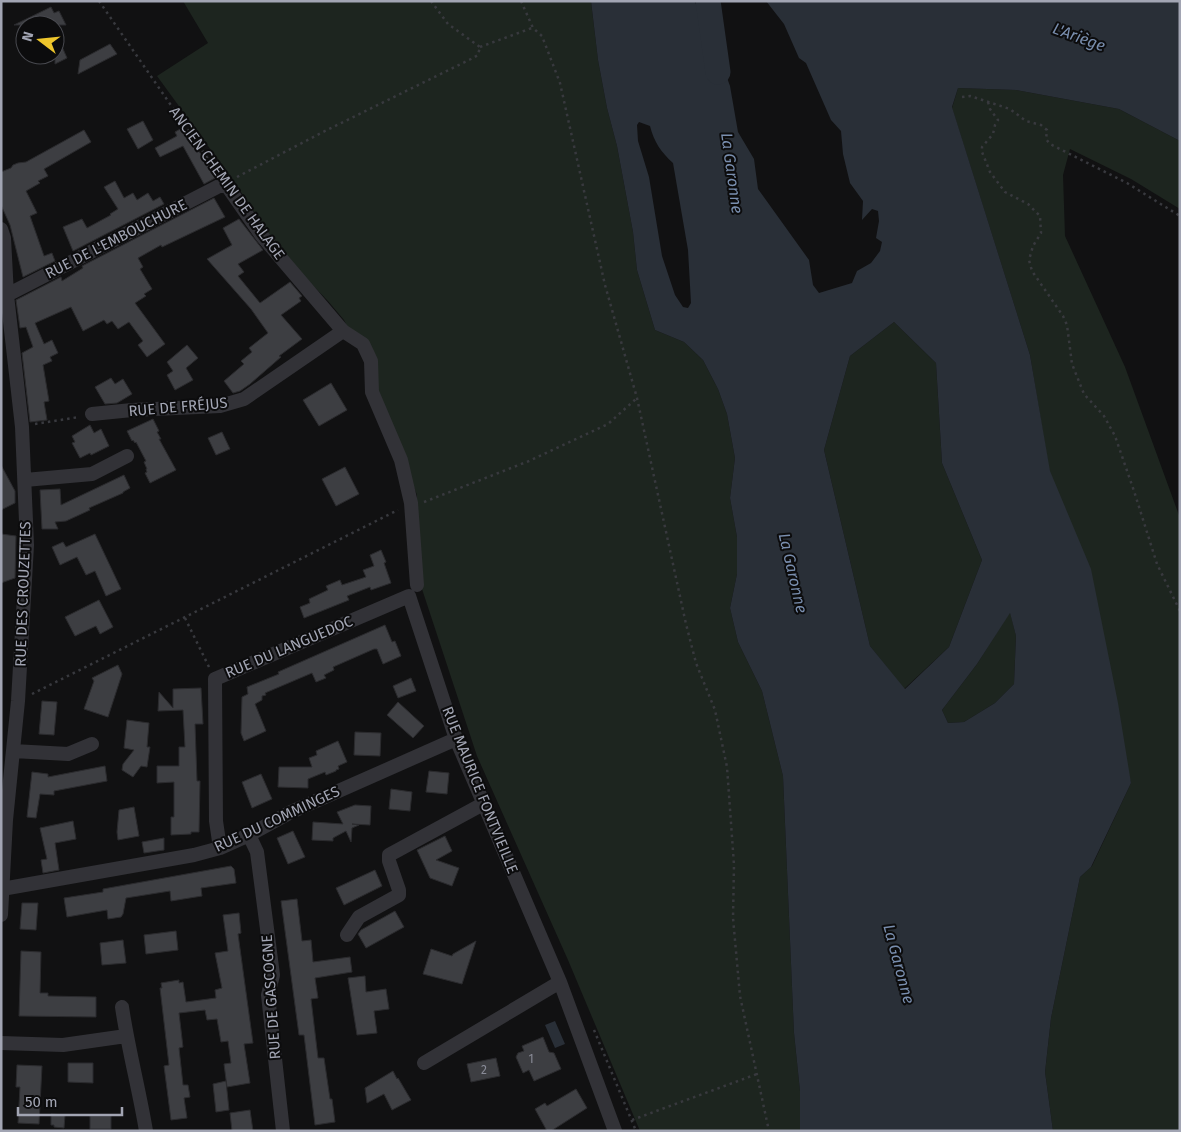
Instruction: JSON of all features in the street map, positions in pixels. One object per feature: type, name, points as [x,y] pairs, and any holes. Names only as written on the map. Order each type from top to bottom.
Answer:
[{"type":"street","name":"RUE DE L'EMBOUCHURE","points":[[7,295],[225,183]]},
{"type":"street","name":"ANCIEN CHEMIN DE HALAGE","points":[[225,183],[262,236],[344,330],[363,344],[371,361],[372,392],[401,460],[412,503],[413,590]]},
{"type":"street","name":"RUE DES CROUZETTES","points":[[1,229],[4,238],[4,274],[22,426],[27,545],[18,701],[6,820],[1,916]]},
{"type":"street","name":"RUE DE FRÉJUS","points":[[92,414],[220,406],[244,398],[344,330]]},
{"type":"street","points":[[25,480],[92,474],[126,456]]},
{"type":"street","name":"RUE DU LANGUEDOC","points":[[220,848],[216,821],[215,679],[413,590]]},
{"type":"street","name":"RUE MAURICE FONTVIEILLE","points":[[413,590],[456,739],[560,982],[614,1131]]},
{"type":"street","name":"RUE DU COMMINGES","points":[[2,889],[194,856],[220,848],[249,835],[291,812],[456,739]]},
{"type":"street","points":[[13,752],[68,754],[92,744]]},
{"type":"street","points":[[347,936],[359,917],[400,895],[400,890],[389,861],[389,855],[483,804]]},
{"type":"street","name":"RUE DE GASCOGNE","points":[[249,835],[256,852],[273,975],[268,996],[283,1131]]},
{"type":"street","points":[[424,1063],[560,982]]},
{"type":"street","points":[[122,1007],[126,1036],[146,1131]]},
{"type":"street","points":[[1,1043],[63,1045],[126,1036]]},
{"type":"path","name":"ANCIEN CHEMIN DE HALAGE","points":[[99,1],[225,183]]},
{"type":"path","points":[[431,1],[448,24],[480,47]]},
{"type":"path","points":[[521,1],[533,28],[542,36],[560,83],[605,285],[637,398],[686,624],[696,663],[715,710],[727,767],[734,865],[733,918],[740,996],[769,1131]]},
{"type":"path","points":[[480,47],[533,28]]},
{"type":"path","points":[[225,183],[471,59],[478,55],[480,47]]},
{"type":"path","points":[[962,97],[970,96],[1010,109],[1026,121],[1041,125],[1047,130],[1046,139],[1050,144],[1126,182],[1180,216]]},
{"type":"path","points":[[988,102],[990,109],[998,120],[993,134],[982,147],[982,152],[990,172],[1005,192],[1028,204],[1040,216],[1040,233],[1033,246],[1029,260],[1032,271],[1063,316],[1072,364],[1084,394],[1104,416],[1115,436],[1157,564],[1180,611]]},
{"type":"path","points":[[18,701],[412,503],[425,502],[546,453],[608,424],[637,398]]},
{"type":"path","points":[[22,426],[92,414]]},
{"type":"path","points":[[184,618],[215,679]]},
{"type":"path","points":[[632,1120],[757,1074]]},
{"type":"shaded area","points":[[183,1],[591,1],[598,60],[633,232],[637,270],[655,330],[684,342],[703,360],[718,389],[727,414],[735,458],[730,498],[737,537],[737,574],[730,608],[738,642],[762,691],[783,776],[794,1033],[800,1091],[800,1131],[640,1131],[568,960],[477,756],[422,589],[417,527],[417,495],[361,354],[344,320],[292,264],[268,233],[235,183],[157,76],[208,43]]},
{"type":"shaded area","points":[[958,88],[1016,90],[1119,109],[1180,141],[1180,209],[1131,179],[1070,149],[1063,175],[1065,236],[1125,367],[1180,518],[1180,1131],[1053,1131],[1045,1072],[1051,1018],[1080,877],[1092,866],[1131,783],[1049,469],[1030,355],[952,108]]},
{"type":"shaded area","points":[[894,322],[936,363],[942,463],[982,560],[949,647],[904,689],[870,646],[824,450],[850,356]]},
{"type":"shaded area","points":[[1010,612],[1016,636],[1014,684],[995,703],[964,722],[948,723],[942,710],[977,664]]},
{"type":"water","name":"L'Ariège","points":[[591,1],[694,1],[705,17],[730,86],[738,132],[754,159],[758,189],[809,260],[813,285],[819,293],[852,283],[857,271],[871,263],[880,251],[882,242],[876,238],[879,221],[878,211],[872,209],[862,220],[863,201],[850,183],[843,154],[841,131],[831,120],[806,63],[799,58],[784,24],[766,1],[1180,2],[1180,141],[1119,109],[1016,90],[958,88],[952,107],[1030,355],[1050,471],[1091,569],[1118,703],[1131,783],[1091,867],[1080,877],[1051,1018],[1045,1072],[1053,1131],[800,1131],[800,1091],[794,1033],[783,776],[762,691],[738,642],[730,608],[737,574],[737,537],[730,498],[735,458],[727,414],[718,389],[703,360],[684,342],[655,330],[637,270],[633,232],[598,60]],"holes":[[[639,122],[650,126],[658,146],[673,163],[688,250],[691,303],[688,308],[683,307],[675,295],[662,256],[649,177],[638,141],[637,125]],[[894,322],[936,363],[942,463],[982,560],[949,647],[905,689],[870,646],[824,450],[850,356]],[[1010,613],[1016,636],[1014,684],[995,703],[964,722],[948,723],[942,710],[977,664]]]},
{"type":"water","points":[[555,1021],[565,1044],[555,1048],[545,1025]]},
{"type":"building","points":[[51,7],[54,13],[59,11],[61,15],[35,15]]},
{"type":"building","points":[[110,44],[117,54],[78,74],[80,60]]},
{"type":"building","points":[[143,121],[153,140],[138,149],[127,129]]},
{"type":"building","points":[[182,128],[217,177],[204,184],[183,146],[160,157],[155,148],[177,136],[175,132]]},
{"type":"building","points":[[84,130],[91,142],[44,169],[48,176],[38,181],[40,183],[26,191],[37,213],[30,216],[44,256],[52,253],[55,261],[23,277],[10,225],[1,205],[1,172],[18,163],[26,162]]},
{"type":"building","points":[[115,181],[124,198],[133,193],[137,200],[148,193],[153,201],[160,197],[164,204],[73,251],[63,227],[82,219],[87,228],[118,209],[104,187]]},
{"type":"building","points":[[214,198],[225,217],[162,247],[161,245],[138,258],[143,267],[140,269],[152,289],[144,294],[146,296],[135,303],[165,344],[147,357],[138,345],[143,341],[129,322],[118,329],[112,321],[107,324],[104,320],[83,331],[71,307],[35,323],[44,344],[52,340],[58,353],[50,357],[52,361],[43,365],[49,401],[44,402],[47,420],[30,422],[22,353],[33,347],[26,327],[20,328],[16,300],[61,277],[62,281],[83,268],[82,266]]},
{"type":"building","points":[[239,219],[263,250],[238,264],[244,272],[238,276],[260,303],[290,282],[302,296],[299,298],[301,301],[281,315],[302,339],[279,356],[281,357],[250,384],[240,391],[233,393],[224,381],[244,364],[241,361],[252,352],[249,348],[268,333],[251,309],[207,259],[232,245],[223,228]]},
{"type":"building","points":[[187,345],[198,358],[186,368],[193,380],[175,390],[167,375],[173,371],[167,362]]},
{"type":"building","points":[[111,378],[115,384],[123,379],[132,394],[117,403],[105,404],[95,387]]},
{"type":"building","points":[[331,383],[347,410],[319,426],[303,400]]},
{"type":"building","points":[[153,419],[159,431],[157,432],[161,439],[159,439],[176,470],[150,483],[145,473],[147,469],[144,462],[146,461],[136,442],[132,441],[127,431]]},
{"type":"building","points":[[90,425],[94,433],[101,429],[109,446],[80,458],[72,443],[75,442],[72,436]]},
{"type":"building","points":[[222,432],[230,449],[216,455],[208,438]]},
{"type":"building","points":[[1,465],[15,491],[15,503],[1,510]]},
{"type":"building","points":[[345,467],[359,494],[336,506],[322,479]]},
{"type":"building","points":[[124,475],[130,488],[123,493],[89,508],[90,510],[66,521],[55,522],[58,529],[42,529],[40,490],[60,489],[61,505]]},
{"type":"building","points":[[1,534],[16,536],[15,578],[1,583]]},
{"type":"building","points":[[95,534],[121,589],[106,596],[95,571],[86,575],[77,557],[60,565],[52,547],[63,542],[66,547]]},
{"type":"building","points":[[381,550],[391,583],[371,590],[370,587],[347,596],[349,600],[304,618],[300,607],[310,603],[309,599],[328,590],[326,586],[340,580],[342,585],[366,577],[363,570],[374,566],[370,555]]},
{"type":"building","points":[[99,600],[113,627],[100,634],[96,626],[75,636],[65,617]]},
{"type":"building","points":[[385,625],[392,642],[395,641],[401,656],[383,664],[377,649],[374,649],[333,667],[334,670],[324,675],[326,678],[316,682],[312,673],[265,693],[266,695],[262,696],[262,700],[255,704],[266,731],[244,741],[241,733],[242,697],[248,694],[247,687]]},
{"type":"building","points":[[118,665],[122,674],[108,717],[84,709],[94,681],[92,678]]},
{"type":"building","points":[[411,678],[416,691],[398,698],[393,686]]},
{"type":"building","points":[[201,688],[203,724],[195,724],[197,781],[200,781],[199,832],[171,835],[171,817],[174,817],[174,782],[157,783],[157,766],[179,766],[179,747],[185,747],[183,710],[158,711],[159,692],[173,708],[173,689]]},
{"type":"building","points":[[42,701],[57,702],[54,735],[39,734]]},
{"type":"building","points":[[398,702],[424,726],[413,738],[387,715]]},
{"type":"building","points":[[127,720],[149,723],[147,747],[150,747],[147,767],[141,766],[133,777],[122,770],[123,764],[134,750],[124,748]]},
{"type":"building","points":[[355,732],[381,733],[380,756],[354,755]]},
{"type":"building","points":[[338,741],[347,762],[338,766],[339,769],[326,775],[325,772],[308,779],[308,788],[278,787],[279,767],[312,767],[309,758],[317,755],[316,751]]},
{"type":"building","points":[[105,766],[107,781],[54,791],[54,795],[40,794],[36,818],[27,817],[32,772],[48,774],[48,777]]},
{"type":"building","points":[[429,771],[449,773],[447,794],[426,792]]},
{"type":"building","points":[[261,774],[272,799],[252,808],[242,782]]},
{"type":"building","points":[[391,789],[412,792],[410,811],[389,809]]},
{"type":"building","points":[[355,805],[371,806],[370,825],[352,824],[359,825],[352,828],[351,842],[346,831],[333,838],[333,841],[312,840],[313,822],[343,824],[337,812]]},
{"type":"building","points":[[134,807],[139,836],[118,840],[119,810]]},
{"type":"building","points":[[73,821],[76,839],[55,843],[59,870],[43,873],[41,860],[47,859],[40,828]]},
{"type":"building","points":[[293,831],[305,857],[288,864],[277,838]]},
{"type":"building","points":[[445,836],[452,851],[436,860],[459,868],[452,886],[430,878],[417,850]]},
{"type":"building","points":[[164,838],[164,850],[144,853],[142,842]]},
{"type":"building","points":[[231,866],[234,869],[236,883],[201,888],[202,896],[171,901],[170,891],[126,898],[121,917],[108,919],[107,910],[67,917],[64,898]]},
{"type":"building","points":[[375,870],[382,886],[344,905],[336,888]]},
{"type":"building","points":[[297,899],[302,941],[311,940],[313,962],[350,957],[352,972],[315,978],[318,998],[311,999],[318,1058],[324,1058],[335,1122],[315,1125],[304,1035],[299,1035],[281,901]]},
{"type":"building","points":[[22,903],[38,903],[36,930],[20,929]]},
{"type":"building","points":[[395,911],[404,927],[366,948],[358,934],[361,930]]},
{"type":"building","points":[[239,913],[241,933],[238,934],[253,1043],[244,1044],[250,1083],[227,1087],[224,1064],[231,1063],[228,1041],[221,1042],[217,1019],[207,1020],[205,1010],[179,1013],[183,1047],[179,1048],[183,1085],[188,1085],[190,1097],[184,1098],[187,1118],[171,1120],[164,1066],[169,1065],[161,983],[179,980],[179,983],[183,982],[186,1002],[216,998],[215,990],[222,988],[215,953],[228,951],[223,915]]},
{"type":"building","points":[[176,931],[178,950],[146,954],[144,935]]},
{"type":"building","points":[[123,940],[126,963],[102,965],[100,943]]},
{"type":"building","points":[[476,941],[462,984],[423,974],[431,949],[452,956]]},
{"type":"building","points":[[21,951],[41,952],[40,993],[48,993],[48,996],[96,997],[96,1017],[19,1016]]},
{"type":"building","points":[[365,976],[366,992],[386,989],[389,1009],[374,1011],[377,1033],[357,1035],[348,978]]},
{"type":"building","points":[[543,1037],[549,1052],[554,1053],[561,1069],[534,1081],[529,1070],[523,1073],[516,1057],[518,1053],[524,1051],[522,1046]]},
{"type":"building","points":[[496,1058],[500,1076],[471,1082],[467,1064]]},
{"type":"building","points":[[68,1063],[93,1063],[93,1083],[68,1082]]},
{"type":"building","points":[[17,1065],[42,1066],[39,1124],[18,1123],[20,1087],[16,1087]]},
{"type":"building","points":[[393,1071],[411,1100],[392,1110],[384,1094],[367,1103],[365,1088]]},
{"type":"building","points":[[226,1081],[229,1110],[216,1112],[213,1084]]},
{"type":"building","points":[[576,1089],[587,1108],[551,1131],[547,1131],[535,1109],[545,1103],[547,1106]]},
{"type":"building","points":[[250,1110],[253,1131],[232,1131],[230,1113]]},
{"type":"building","points":[[51,1114],[65,1115],[64,1128],[51,1125]]},
{"type":"building","points":[[90,1116],[111,1116],[111,1129],[90,1129]]},
{"type":"waterway","name":"La Garonne","points":[[708,1],[718,72]]}]
